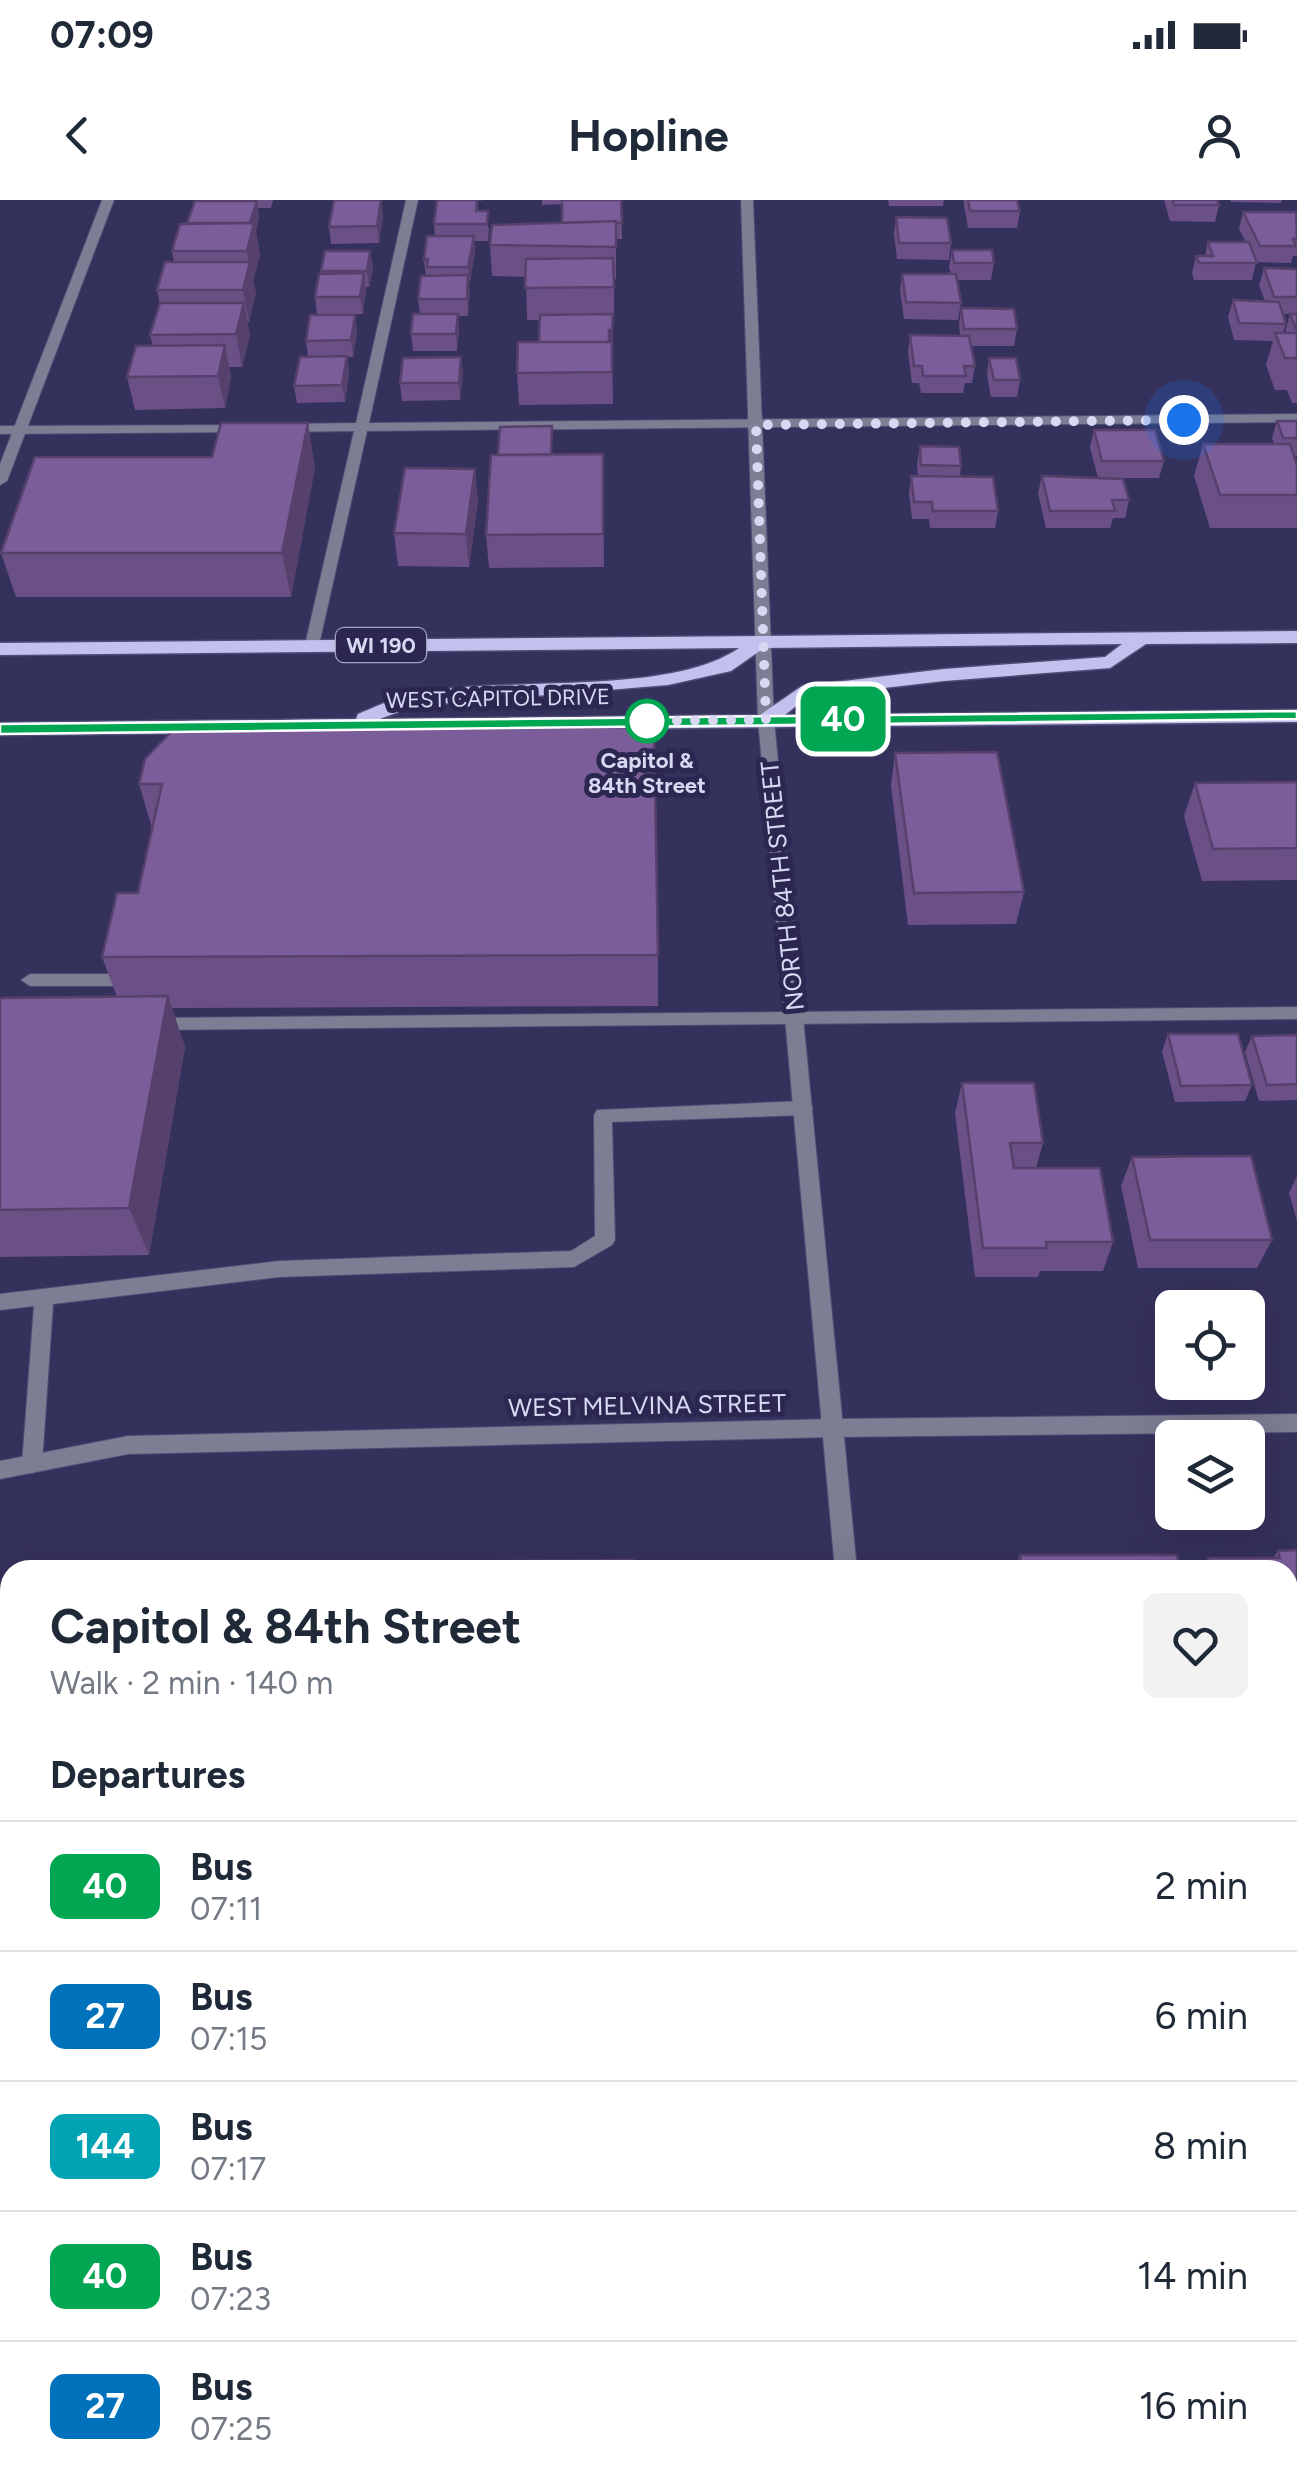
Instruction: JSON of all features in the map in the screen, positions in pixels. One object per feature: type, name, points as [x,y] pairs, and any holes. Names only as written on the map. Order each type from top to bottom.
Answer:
[{"type":"main road","name":"WI 190","points":[[0,649],[1297,636]]},
{"type":"main road","points":[[766,720],[802,692],[944,675],[1110,662],[1142,638]]},
{"type":"main road","points":[[348,725],[411,700],[668,679],[724,667],[761,640]]},
{"type":"main road","name":"WEST CAPITOL DRIVE","points":[[0,729],[1297,716]]},
{"type":"street","points":[[0,481],[108,200]]},
{"type":"street","points":[[312,645],[339,544],[360,428],[412,200]]},
{"type":"street","name":"NORTH 84TH STREET","points":[[748,200],[766,720],[845,1560]]},
{"type":"street","points":[[0,430],[1297,418]]},
{"type":"street","points":[[30,980],[126,980]]},
{"type":"street","points":[[137,1024],[1297,1012]]},
{"type":"street","points":[[0,1302],[279,1269],[574,1260],[605,1240],[603,1115],[804,1108]]},
{"type":"street","points":[[32,1464],[44,1298]]},
{"type":"street","name":"WEST MELVINA STREET","points":[[0,1470],[128,1445],[834,1428],[1297,1423]]},
{"type":"building","points":[[334,200],[381,200],[377,226],[329,227]]},
{"type":"building","points":[[437,200],[477,200],[476,211],[488,211],[487,224],[434,224]]},
{"type":"building","points":[[562,200],[621,200],[622,223],[562,223]]},
{"type":"building","points":[[968,200],[1017,200],[1020,211],[970,211]]},
{"type":"building","points":[[1173,200],[1217,200],[1219,205],[1174,205]]},
{"type":"building","points":[[195,201],[257,201],[250,223],[187,223]]},
{"type":"building","points":[[1243,212],[1296,212],[1296,246],[1260,246]]},
{"type":"building","points":[[896,217],[947,218],[951,243],[899,243]]},
{"type":"building","points":[[616,221],[616,247],[490,245],[492,225]]},
{"type":"building","points":[[254,223],[247,251],[172,251],[180,224]]},
{"type":"building","points":[[427,236],[474,236],[468,267],[427,267]]},
{"type":"building","points":[[1208,242],[1249,242],[1257,263],[1199,263],[1196,256],[1213,256]]},
{"type":"building","points":[[952,250],[992,250],[994,263],[954,263]]},
{"type":"building","points":[[325,251],[370,251],[367,271],[321,271]]},
{"type":"building","points":[[613,258],[614,287],[525,288],[526,259]]},
{"type":"building","points":[[165,262],[250,262],[243,290],[157,290]]},
{"type":"building","points":[[1264,268],[1297,269],[1297,297],[1274,297]]},
{"type":"building","points":[[364,273],[360,297],[315,297],[319,274]]},
{"type":"building","points":[[902,274],[956,274],[961,303],[906,302]]},
{"type":"building","points":[[468,275],[467,299],[418,299],[421,276]]},
{"type":"building","points":[[1233,300],[1279,302],[1286,324],[1239,323]]},
{"type":"building","points":[[160,303],[244,303],[236,334],[150,335]]},
{"type":"building","points":[[961,308],[1014,309],[1017,329],[964,329]]},
{"type":"building","points":[[413,314],[458,314],[456,334],[411,334]]},
{"type":"building","points":[[613,314],[609,342],[539,342],[540,315]]},
{"type":"building","points":[[310,315],[355,315],[351,340],[306,341]]},
{"type":"building","points":[[1275,333],[1297,333],[1297,358],[1285,358]]},
{"type":"building","points":[[910,335],[969,336],[975,366],[964,366],[966,376],[923,376],[922,366],[914,366]]},
{"type":"building","points":[[518,342],[612,342],[612,372],[517,373]]},
{"type":"building","points":[[225,345],[218,376],[127,377],[136,346]]},
{"type":"building","points":[[347,356],[342,385],[294,386],[300,357]]},
{"type":"building","points":[[461,357],[459,383],[400,383],[403,358]]},
{"type":"building","points":[[989,358],[1016,358],[1020,380],[994,380]]},
{"type":"building","points":[[1277,421],[1297,421],[1297,438],[1283,438]]},
{"type":"building","points":[[221,423],[308,423],[282,553],[1,553],[35,457],[212,457]]},
{"type":"building","points":[[552,426],[551,455],[498,455],[500,427]]},
{"type":"building","points":[[1094,430],[1155,430],[1164,461],[1102,461]]},
{"type":"building","points":[[1203,444],[1290,444],[1297,465],[1297,495],[1220,495]]},
{"type":"building","points":[[920,446],[959,447],[961,466],[921,465]]},
{"type":"building","points":[[603,454],[603,534],[486,535],[491,455]]},
{"type":"building","points":[[405,468],[475,469],[466,534],[394,533]]},
{"type":"building","points":[[911,476],[993,477],[998,511],[933,511],[932,502],[914,502]]},
{"type":"building","points":[[1042,476],[1123,479],[1129,500],[1112,500],[1115,511],[1050,511]]},
{"type":"building","points":[[654,727],[658,955],[102,957],[117,893],[138,893],[162,784],[139,784],[145,759],[173,730]]},
{"type":"building","points":[[997,752],[1024,892],[914,893],[895,753]]},
{"type":"building","points":[[1297,782],[1297,848],[1213,849],[1195,783]]},
{"type":"building","points":[[168,996],[129,1208],[0,1210],[0,998]]},
{"type":"building","points":[[1168,1034],[1238,1034],[1252,1085],[1181,1086]]},
{"type":"building","points":[[1297,1035],[1297,1084],[1267,1085],[1252,1036]]},
{"type":"building","points":[[962,1083],[1034,1083],[1043,1143],[1010,1143],[1014,1168],[1100,1168],[1113,1242],[1046,1242],[1047,1248],[983,1248]]},
{"type":"building","points":[[1251,1156],[1272,1240],[1150,1240],[1132,1157]]},
{"type":"building","points":[[1297,1550],[1297,1560],[1208,1558],[1280,1558],[1278,1551]]},
{"type":"building","points":[[1020,1555],[1177,1555],[1178,1560],[1021,1560]]},
{"type":"bus line","name":"40","points":[[0,729],[1297,716]]},
{"type":"place","name":"Capitol & 84th Street","points":[[647,721]]},
{"type":"route","points":[[647,721],[766,720],[756,425],[1184,420]]}]
